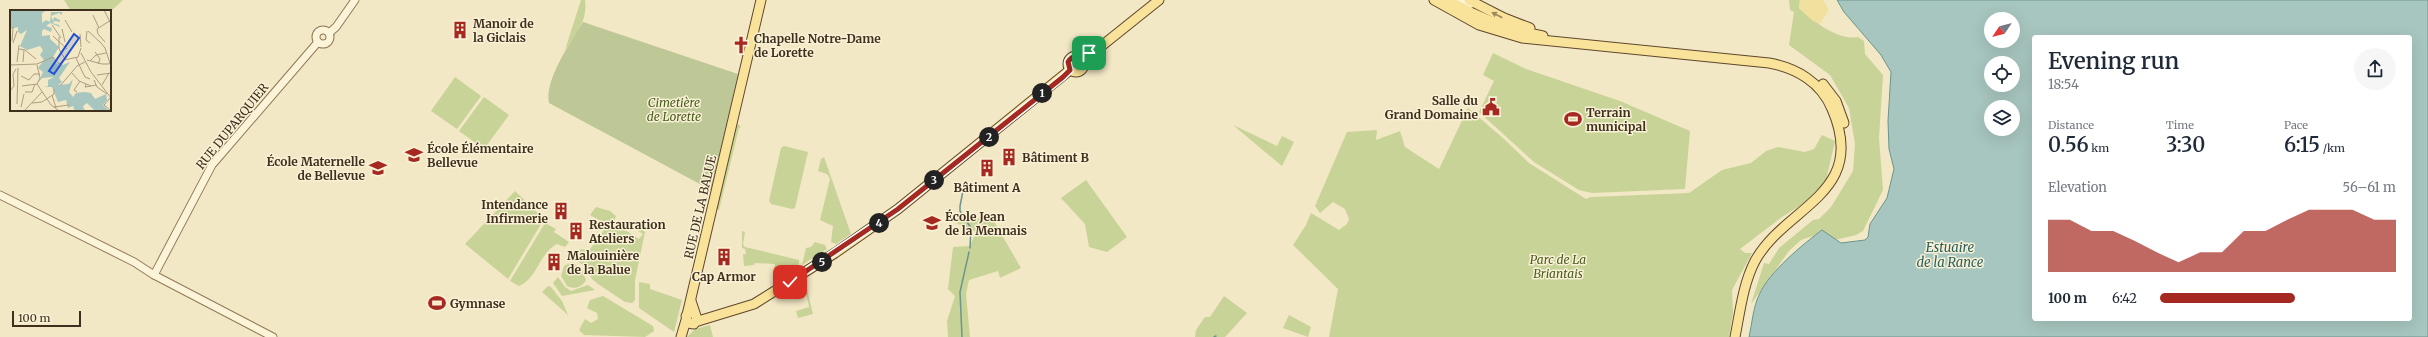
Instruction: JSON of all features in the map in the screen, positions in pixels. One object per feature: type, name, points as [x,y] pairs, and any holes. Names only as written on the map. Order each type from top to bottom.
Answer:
[{"type":"main road","name":"RUE DE LA BALUE","points":[[684,337],[692,318],[690,300],[761,0]]},
{"type":"main road","points":[[692,318],[706,318],[749,306],[762,300],[889,216],[1070,70],[1079,72],[1083,69],[1083,61],[1159,0]]},
{"type":"main road","points":[[1434,0],[1480,25],[1522,38],[1769,62],[1794,70],[1815,84],[1831,106],[1838,121],[1840,142],[1836,169],[1820,196],[1778,233],[1756,260],[1746,288],[1735,337]]},
{"type":"main road","points":[[1448,0],[1465,11],[1498,25],[1545,36],[1772,57],[1798,65],[1809,72],[1831,93],[1840,110],[1845,130],[1846,153],[1842,171],[1827,197],[1782,237],[1764,258],[1752,287],[1741,337]]},
{"type":"main road","points":[[1472,1],[1504,18],[1538,30],[1545,36]]},
{"type":"main road","name":"RUE DE LA BALUE","points":[[680,337],[692,318]]},
{"type":"street","name":"RUE DUPARQUIER","points":[[154,275],[209,169],[318,42],[316,36],[319,32],[323,30],[329,33],[336,28],[355,0]]},
{"type":"street","points":[[1460,0],[1469,5],[1472,1]]},
{"type":"street","points":[[0,195],[132,262],[273,337]]},
{"type":"green space","points":[[64,0],[123,0],[111,11],[70,10]]},
{"type":"green space","points":[[581,0],[585,0],[585,14],[577,32],[565,50]]},
{"type":"green space","points":[[1789,0],[1800,0],[1799,8],[1811,19],[1826,29],[1842,36],[1858,37],[1864,41],[1865,54],[1883,75],[1879,138],[1883,190],[1863,231],[1856,235],[1835,240],[1821,233],[1801,240],[1789,251],[1751,304],[1764,263],[1769,264],[1779,248],[1813,220],[1819,219],[1831,207],[1853,171],[1855,144],[1849,108],[1830,75],[1789,45],[1794,12],[1790,10]]},
{"type":"green space","name":"Cimetière de Lorette","points":[[583,22],[738,74],[711,190],[549,103],[549,94],[554,73]]},
{"type":"green space","name":"Terrain municipal","points":[[1493,53],[1526,69],[1620,101],[1690,131],[1685,189],[1592,193],[1579,190],[1534,162],[1479,112],[1494,81],[1483,75]]},
{"type":"green space","points":[[455,77],[481,96],[457,129],[431,111]]},
{"type":"green space","points":[[484,97],[509,115],[484,149],[459,131]]},
{"type":"green space","name":"Parc de La Briantais","points":[[1468,108],[1529,163],[1586,199],[1591,197],[1689,193],[1722,170],[1751,163],[1766,151],[1778,147],[1805,152],[1814,149],[1822,135],[1835,141],[1825,185],[1809,200],[1782,217],[1740,249],[1745,253],[1752,253],[1732,290],[1733,313],[1729,337],[1329,337],[1338,289],[1293,245],[1306,225],[1311,213],[1339,230],[1347,224],[1349,219],[1345,209],[1333,202],[1320,213],[1315,206],[1347,132],[1377,130],[1376,140],[1400,131],[1405,147],[1439,169]]},
{"type":"green space","points":[[738,124],[741,127],[739,128],[719,210],[715,209],[736,125]]},
{"type":"green space","points":[[1233,125],[1277,146],[1282,136],[1294,142],[1282,166]]},
{"type":"green space","points":[[784,146],[808,152],[795,208],[792,209],[771,204],[769,201],[781,148]]},
{"type":"green space","points":[[824,157],[851,234],[836,244],[831,242],[833,226],[820,220],[830,179],[827,174],[818,171],[821,159]]},
{"type":"green space","points":[[1086,180],[1127,237],[1107,252],[1089,247],[1085,224],[1061,198]]},
{"type":"green space","points":[[515,191],[544,219],[508,279],[465,244]]},
{"type":"green space","points":[[596,207],[610,211],[616,216],[614,223],[639,239],[643,234],[637,230],[641,228],[645,232],[635,280],[635,300],[632,303],[625,302],[598,284],[592,279],[584,266],[571,256],[572,250],[590,249],[605,229],[600,225],[601,221],[590,215]]},
{"type":"green space","points":[[983,217],[984,220],[992,218],[1021,268],[1000,278],[998,271],[969,280],[966,294],[970,337],[948,337],[947,321],[955,296],[948,289],[953,247],[970,246],[976,232],[956,223]]},
{"type":"green space","points":[[545,223],[556,229],[554,232],[569,242],[565,247],[557,244],[551,248],[542,259],[535,272],[519,286],[510,281]]},
{"type":"green space","points":[[742,231],[745,232],[743,244],[745,247],[799,260],[799,264],[777,280],[773,279],[775,264],[755,263],[754,265],[744,266],[743,254],[746,254],[745,249],[742,248]]},
{"type":"green space","points":[[815,242],[825,245],[827,249],[802,265],[806,248],[811,247]]},
{"type":"green space","points":[[572,262],[582,270],[586,280],[580,286],[575,288],[567,286],[561,276],[564,266]]},
{"type":"green space","points":[[558,277],[565,287],[571,291],[588,285],[595,290],[562,296],[553,283]]},
{"type":"green space","points":[[805,281],[813,314],[798,318],[796,311],[809,307],[806,293],[795,296],[793,287]]},
{"type":"green space","points":[[639,282],[650,284],[650,289],[682,300],[674,332],[639,308]]},
{"type":"green space","points":[[548,286],[551,287],[562,301],[568,315],[542,292]]},
{"type":"green space","points":[[603,296],[653,326],[654,331],[645,337],[584,335],[579,330],[585,319],[591,323],[598,319],[597,313],[587,308],[590,300]]},
{"type":"green space","points":[[1224,296],[1247,313],[1225,337],[1195,337],[1196,330],[1205,317],[1210,317]]},
{"type":"green space","points":[[1289,315],[1311,327],[1308,337],[1283,328]]},
{"type":"green space","points":[[710,325],[713,337],[687,337],[695,329]]},
{"type":"sand","points":[[1800,0],[1823,0],[1829,10],[1820,24],[1813,21],[1799,8]]},
{"type":"water","name":"Estuaire de la Rance","points":[[1837,0],[2428,0],[2428,337],[1749,337],[1757,300],[1764,286],[1778,268],[1805,243],[1822,230],[1841,243],[1865,240],[1868,237],[1870,224],[1887,198],[1894,169],[1889,149],[1888,121],[1891,72],[1881,55],[1844,12]]},
{"type":"waterway","points":[[964,186],[960,211],[971,228],[970,248]]},
{"type":"waterway","points":[[962,337],[960,292],[969,252]]},
{"type":"place","name":"Manoir de la Giclais","points":[[460,30]]},
{"type":"place","name":"Chapelle Notre-Dame de Lorette","points":[[741,45]]},
{"type":"place","name":"Salle du Grand Domaine","points":[[1491,107]]},
{"type":"place","name":"Terrain municipal","points":[[1573,119]]},
{"type":"place","name":"École Élémentaire Bellevue","points":[[414,155]]},
{"type":"place","name":"Bâtiment B","points":[[1009,157]]},
{"type":"place","name":"École Maternelle de Bellevue","points":[[378,168]]},
{"type":"place","name":"Bâtiment A","points":[[987,168]]},
{"type":"place","name":"Intendance Infirmerie","points":[[561,211]]},
{"type":"place","name":"École Jean de la Mennais","points":[[932,223]]},
{"type":"place","name":"Restauration Ateliers","points":[[576,231]]},
{"type":"place","name":"Cap Armor","points":[[724,257]]},
{"type":"place","name":"Malouinière de la Balue","points":[[554,262]]},
{"type":"place","name":"Gymnase","points":[[437,303]]},
{"type":"route","points":[[790,282],[889,216],[1063,77],[1070,70],[1068,62],[1071,58],[1076,56],[1081,58],[1089,53]]}]
